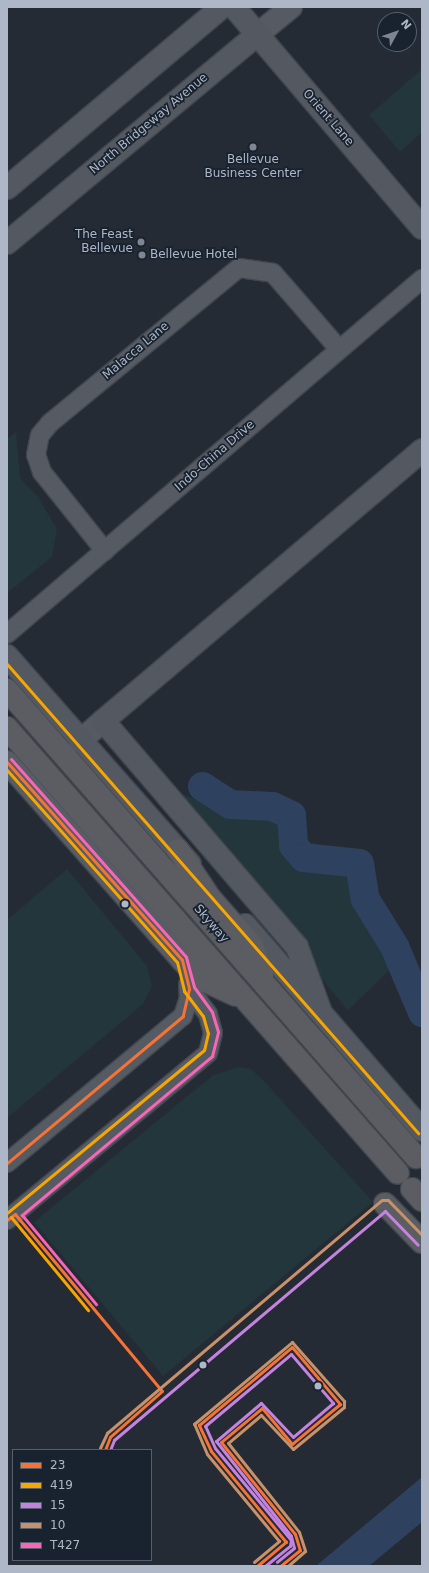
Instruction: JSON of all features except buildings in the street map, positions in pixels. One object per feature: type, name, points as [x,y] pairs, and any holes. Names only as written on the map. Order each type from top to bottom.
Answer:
[{"type":"highway","name":"Skyway","points":[[7,690],[416,1157]]},
{"type":"highway","name":"Skyway","points":[[7,728],[243,998],[411,1187]]},
{"type":"highway","points":[[178,850],[210,898],[252,946],[268,989]]},
{"type":"highway","points":[[182,960],[199,978],[243,998]]},
{"type":"highway","points":[[386,1204],[422,1242]]},
{"type":"main road","points":[[7,188],[222,7]]},
{"type":"main road","name":"Orient Lane","points":[[234,7],[422,228]]},
{"type":"main road","name":"North Bridgeway Avenue","points":[[7,242],[257,34]]},
{"type":"main road","points":[[320,1010],[297,947],[103,721],[422,450]]},
{"type":"main road","points":[[7,656],[80,741],[320,1010],[422,1130]]},
{"type":"main road","points":[[7,762],[182,960]]},
{"type":"street","name":"North Bridgeway Avenue","points":[[257,34],[291,7]]},
{"type":"street","name":"Malacca Lane","points":[[106,551],[42,472],[36,455],[40,435],[50,423],[239,268],[273,273],[339,349]]},
{"type":"street","name":"Indo-China Drive","points":[[7,634],[106,551],[422,278]]},
{"type":"street","points":[[80,741],[103,721]]},
{"type":"street","points":[[11,1217],[208,1053],[213,1034],[208,1014],[189,989],[182,960]]},
{"type":"street","points":[[7,1162],[182,1016],[189,989]]},
{"type":"green space","points":[[422,69],[422,132],[400,152],[369,115]]},
{"type":"green space","points":[[16,432],[20,478],[38,497],[57,529],[52,557],[7,593],[7,439]]},
{"type":"green space","points":[[116,717],[176,792],[224,810],[282,813],[291,850],[304,865],[357,867],[359,905],[396,964],[348,1010],[119,740]]},
{"type":"green space","points":[[67,869],[147,966],[152,986],[143,1004],[7,1118],[7,920]]},
{"type":"green space","points":[[238,1067],[251,1069],[262,1079],[373,1202],[163,1376],[34,1222],[212,1076]]},
{"type":"water","points":[[422,1477],[422,1522],[369,1566],[316,1566]]},
{"type":"waterway","points":[[202,786],[230,804],[272,806],[291,815],[293,845],[303,857],[359,863],[365,899],[394,946],[422,1012]]},
{"type":"transit line","name":"419","points":[[7,664],[418,1133]]},
{"type":"transit line","name":"T427","points":[[11,759],[186,957],[194,987],[212,1012],[218,1032],[212,1056],[22,1215],[96,1304]]},
{"type":"transit line","name":"23","points":[[7,762],[182,960],[189,989],[183,1016],[7,1163]]},
{"type":"transit line","name":"419","points":[[7,770],[177,962],[184,991],[203,1016],[208,1033],[204,1050],[7,1213]]},
{"type":"transit line","name":"10","points":[[100,1448],[107,1433],[382,1200],[388,1200],[422,1235]]},
{"type":"transit line","name":"15","points":[[110,1449],[114,1440],[385,1211],[418,1245]]},
{"type":"transit line","name":"23","points":[[7,1220],[15,1214],[162,1391],[110,1437],[105,1449]]},
{"type":"transit line","name":"419","points":[[11,1217],[88,1310]]},
{"type":"transit line","name":"10","points":[[254,1562],[279,1541],[207,1454],[194,1424],[292,1342],[344,1401],[344,1407],[293,1449],[261,1415],[228,1443],[299,1532],[305,1551],[288,1566]]},
{"type":"transit line","name":"23","points":[[257,1566],[286,1542],[211,1451],[199,1425],[292,1347],[340,1404],[292,1444],[262,1408],[221,1442],[295,1534],[300,1550],[280,1566]]},
{"type":"transit line","name":"15","points":[[265,1566],[290,1546],[291,1540],[215,1448],[205,1426],[291,1354],[333,1403],[293,1437],[261,1403],[216,1441],[291,1536],[294,1548],[277,1562]]},
{"type":"place","name":"Bellevue Business Center","points":[[253,147]]},
{"type":"place","name":"The Feast Bellevue","points":[[141,242]]},
{"type":"place","name":"Bellevue Hotel","points":[[142,255]]}]
